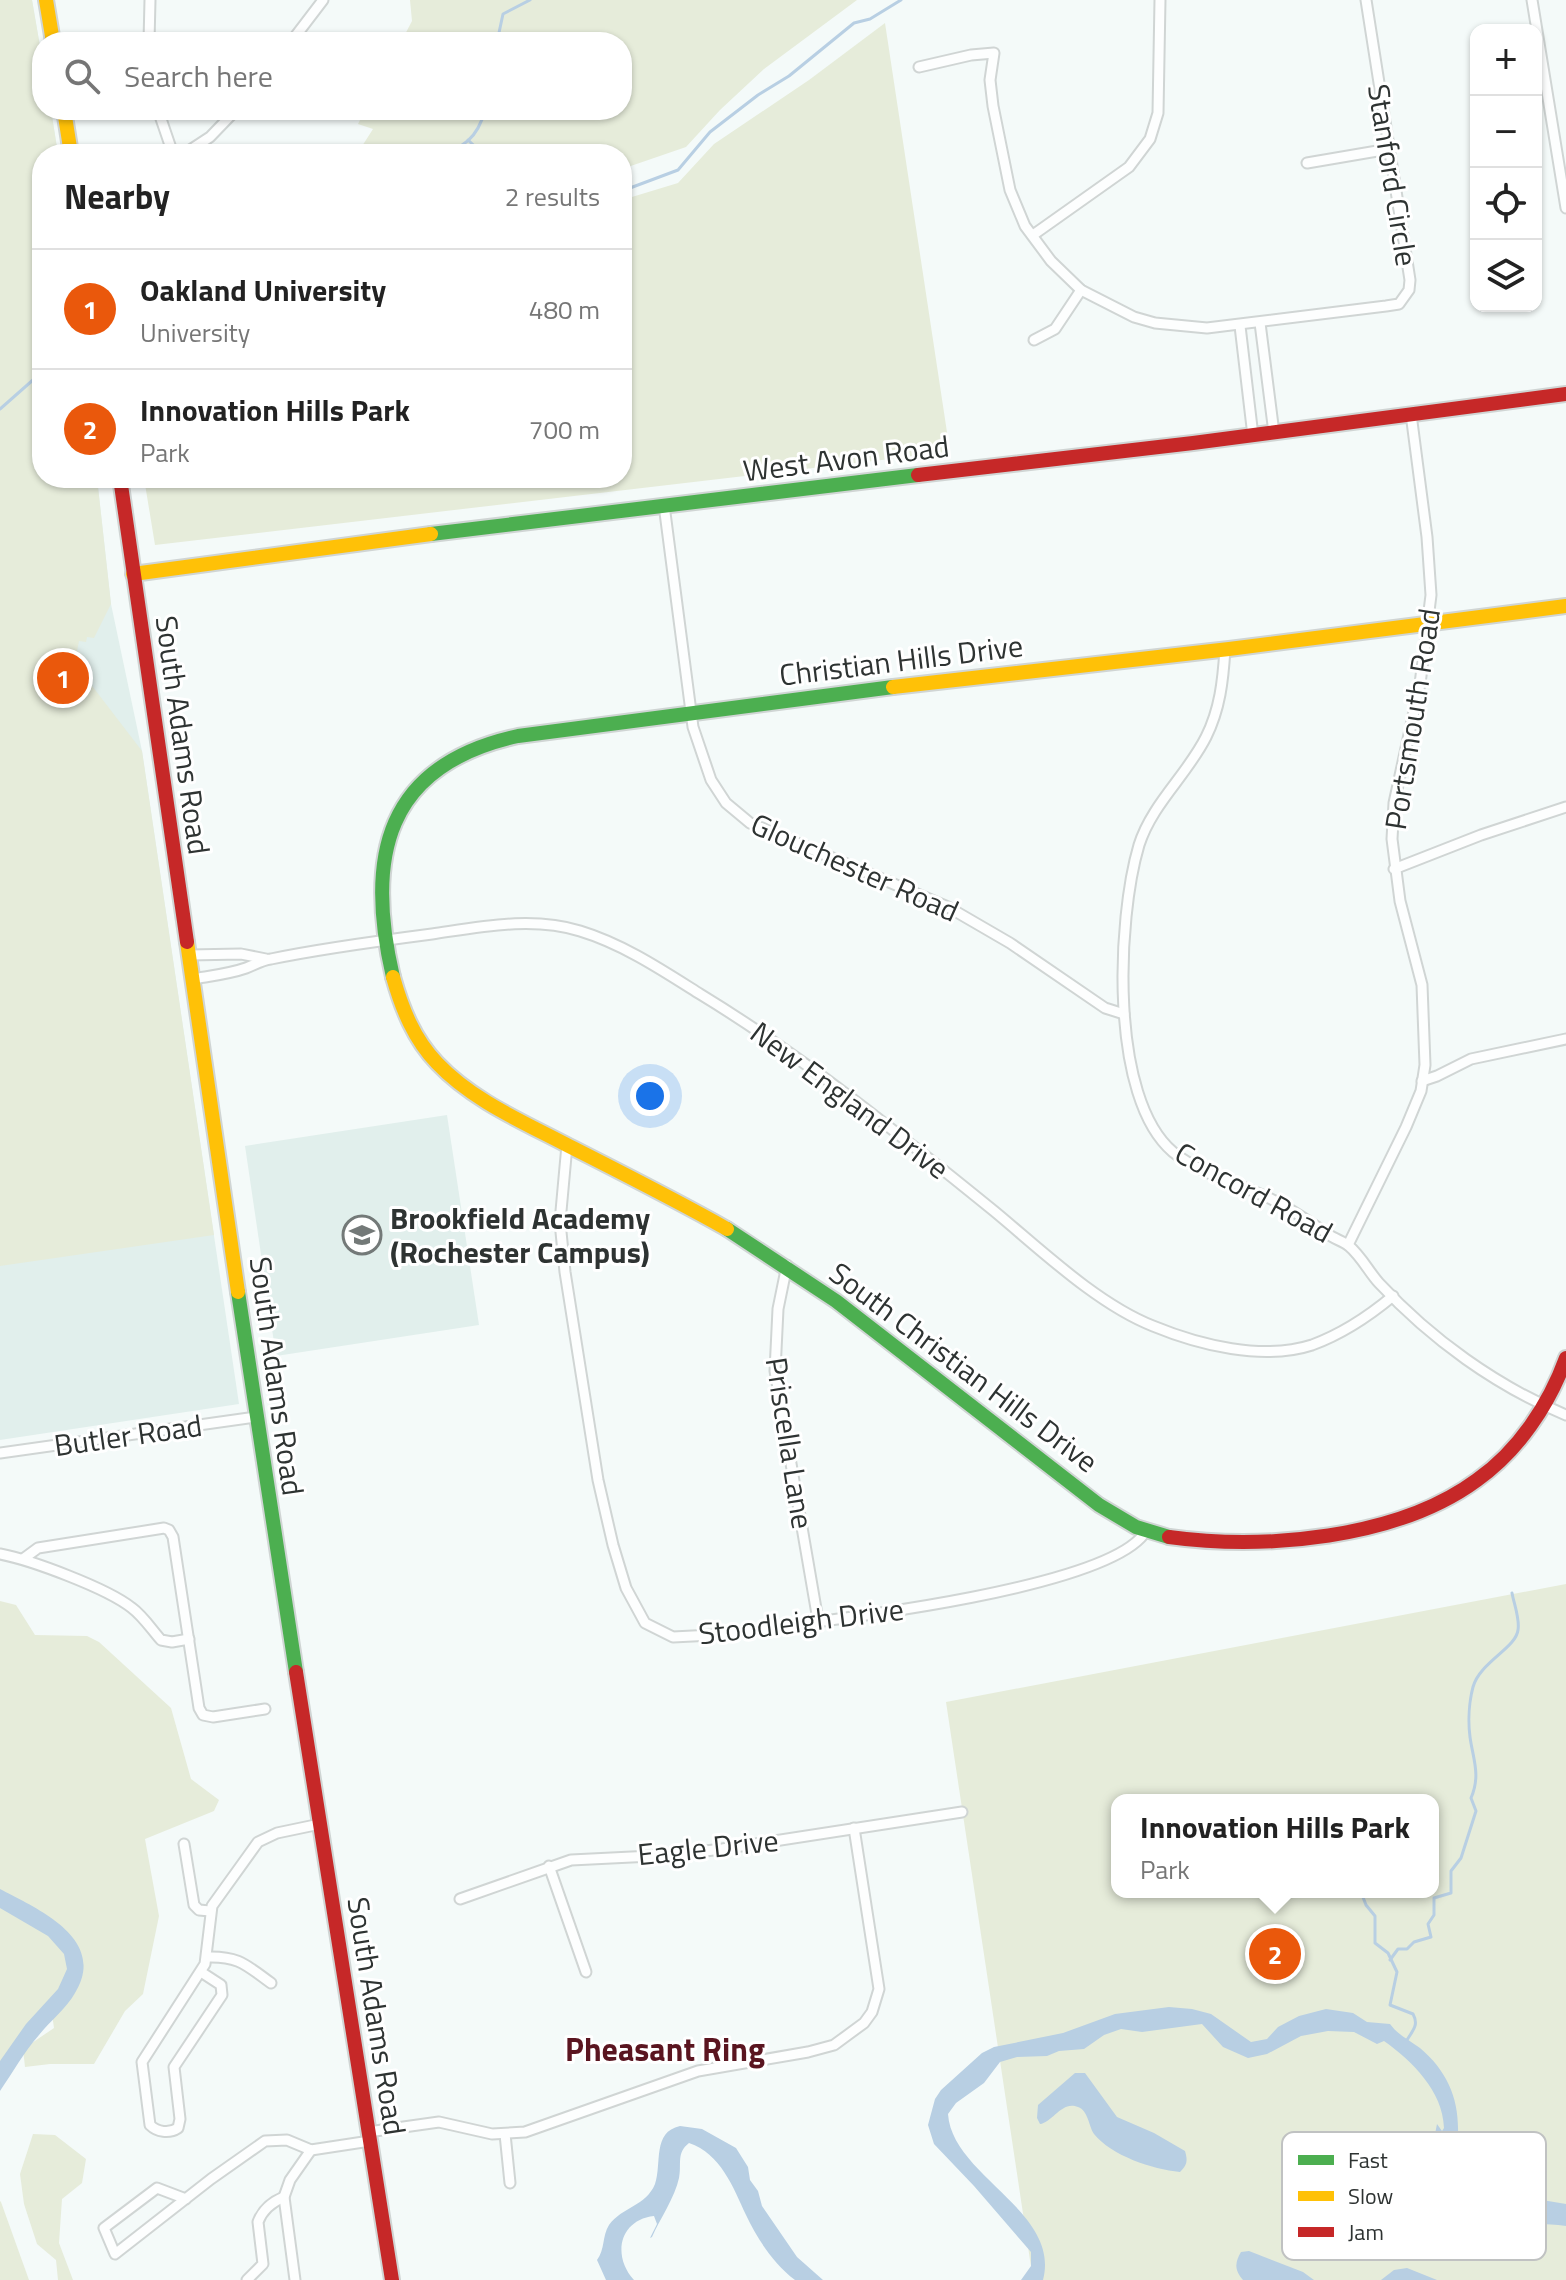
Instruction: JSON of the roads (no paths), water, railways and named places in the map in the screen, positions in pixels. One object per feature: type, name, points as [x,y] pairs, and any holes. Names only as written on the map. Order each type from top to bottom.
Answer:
[{"type":"street","points":[[46,0],[51,32]]},
{"type":"street","points":[[149,32],[150,0]]},
{"type":"street","points":[[299,32],[323,0]]},
{"type":"street","points":[[1033,235],[1121,174],[1140,156],[1150,139],[1158,113],[1160,0]]},
{"type":"street","name":"Stanford Circle","points":[[919,67],[994,53],[990,80],[998,136],[1018,211],[1051,261],[1081,290],[1112,308],[1155,323],[1207,328],[1386,306],[1399,304],[1406,296],[1410,280],[1366,0]]},
{"type":"street","points":[[1532,0],[1563,167],[1566,208]]},
{"type":"street","points":[[66,120],[69,144]]},
{"type":"street","points":[[161,120],[170,144]]},
{"type":"street","points":[[199,144],[226,120]]},
{"type":"street","points":[[1307,163],[1389,149]]},
{"type":"street","points":[[1034,340],[1055,329],[1081,290]]},
{"type":"street","points":[[1260,323],[1274,433]]},
{"type":"street","points":[[1240,326],[1253,436]]},
{"type":"street","name":"West Avon Road","points":[[133,574],[664,505],[1253,436],[1566,394]]},
{"type":"street","name":"Portsmouth Road","points":[[1348,1245],[1406,1127],[1425,1065],[1422,985],[1394,869],[1394,803],[1420,684],[1431,595],[1411,414]]},
{"type":"street","name":"South Adams Road","points":[[121,488],[256,1417],[392,2280]]},
{"type":"street","name":"Glouchester Road","points":[[664,505],[697,742],[711,780],[726,803],[750,823],[948,907],[1010,943],[1105,1008],[1124,1014]]},
{"type":"street","name":"Christian Hills Drive","points":[[384,940],[381,887],[385,853],[395,822],[427,775],[477,745],[514,736],[691,713],[1566,606]]},
{"type":"street","name":"Concord Road","points":[[1225,649],[1221,694],[1205,740],[1152,816],[1139,845],[1125,945],[1124,1014],[1129,1056],[1146,1118],[1174,1153],[1273,1200],[1348,1245],[1393,1296],[1430,1331],[1466,1359],[1566,1415]]},
{"type":"street","points":[[1394,869],[1481,835],[1566,807]]},
{"type":"street","name":"New England Drive","points":[[193,979],[244,969],[266,959],[510,923],[576,930],[615,945],[676,979],[797,1056],[874,1113],[1076,1278],[1148,1325],[1174,1334],[1245,1349],[1281,1351],[1311,1345],[1359,1322],[1393,1296]]},
{"type":"street","name":"South Christian Hills Drive","points":[[384,940],[396,991],[412,1028],[426,1051],[472,1091],[517,1119],[730,1230],[787,1265],[1021,1446],[1113,1512],[1146,1531],[1187,1539],[1276,1543],[1310,1539],[1384,1522],[1469,1489],[1509,1454],[1546,1406],[1566,1358]]},
{"type":"street","name":"New England Drive","points":[[189,955],[241,954],[266,959]]},
{"type":"street","points":[[1422,1081],[1471,1059],[1566,1039]]},
{"type":"street","name":"Stoodleigh Drive","points":[[567,1145],[560,1222],[598,1480],[613,1545],[635,1609],[645,1623],[673,1637],[712,1635],[1008,1591],[1109,1558],[1128,1549],[1146,1531]]},
{"type":"street","name":"Priscella Lane","points":[[787,1265],[778,1309],[775,1371],[818,1620]]},
{"type":"street","name":"Butler Road","points":[[0,1453],[256,1417]]},
{"type":"street","points":[[23,1559],[38,1548],[164,1528],[169,1530],[173,1537],[199,1708],[203,1715],[213,1717],[265,1709]]},
{"type":"street","points":[[0,1554],[23,1559],[129,1606],[161,1640],[189,1639]]},
{"type":"street","name":"Eagle Drive","points":[[460,1899],[549,1866],[589,1857],[672,1855],[722,1849],[962,1812]]},
{"type":"street","points":[[201,1972],[221,1985],[222,1995],[174,2067],[180,2119],[178,2128],[160,2131],[150,2125],[142,2062],[201,1972],[207,1957],[210,1911],[258,1842],[277,1833],[320,1824]]},
{"type":"street","points":[[186,2199],[157,2188],[104,2228],[115,2254],[265,2141],[287,2140],[311,2150],[439,2122],[492,2134],[525,2132],[698,2071],[834,2045],[854,2033],[872,2012],[879,1989],[854,1828]]},
{"type":"street","points":[[184,1844],[194,1905],[199,1910],[210,1911]]},
{"type":"street","points":[[549,1866],[586,1972]]},
{"type":"street","points":[[207,1957],[236,1959],[271,1983]]},
{"type":"street","points":[[505,2134],[510,2183]]},
{"type":"street","points":[[295,2280],[284,2197],[290,2180],[311,2150]]},
{"type":"street","points":[[247,2280],[263,2264],[260,2217],[271,2204],[284,2197]]},
{"type":"water","points":[[0,1889],[49,1916],[64,1928],[83,1957],[83,1974],[71,1999],[23,2055],[0,2091],[0,2061],[26,2024],[58,1989],[67,1969],[64,1954],[48,1936],[0,1908]]},
{"type":"water","points":[[1169,2007],[1192,2009],[1211,2014],[1251,2042],[1267,2039],[1278,2027],[1299,2016],[1326,2009],[1353,2013],[1367,2022],[1390,2024],[1420,2048],[1444,2076],[1454,2097],[1458,2132],[1435,2132],[1437,2124],[1442,2131],[1444,2128],[1438,2102],[1424,2078],[1405,2058],[1384,2041],[1377,2044],[1354,2032],[1328,2031],[1301,2036],[1267,2054],[1248,2058],[1223,2047],[1202,2024],[1142,2032],[1121,2029],[1104,2035],[1084,2049],[1000,2062],[984,2083],[956,2103],[948,2114],[954,2136],[967,2156],[1022,2214],[1036,2234],[1044,2256],[1043,2280],[1021,2280],[1031,2266],[1031,2252],[934,2144],[928,2125],[935,2099],[982,2053],[994,2047],[1063,2033],[1115,2014]]},
{"type":"water","points":[[1075,2073],[1085,2073],[1117,2117],[1185,2151],[1186,2163],[1180,2172],[1145,2164],[1111,2149],[1094,2134],[1086,2115],[1078,2107],[1067,2106],[1040,2124],[1038,2105]]},
{"type":"water","points":[[680,2126],[702,2129],[736,2148],[748,2167],[750,2180],[758,2191],[762,2206],[797,2257],[823,2280],[795,2280],[780,2266],[756,2233],[718,2163],[689,2143],[681,2155],[674,2193],[652,2237],[657,2224],[654,2216],[633,2224],[626,2232],[621,2250],[627,2271],[634,2280],[606,2280],[597,2260],[607,2229],[614,2219],[651,2191],[665,2135]]},
{"type":"water","points":[[1546,2201],[1566,2204],[1566,2226],[1546,2224]]},
{"type":"water","points":[[1249,2251],[1303,2272],[1314,2280],[1243,2280],[1237,2263],[1241,2252]]},
{"type":"water","points":[[1407,2268],[1437,2280],[1381,2280],[1394,2270]]},
{"type":"waterway","points":[[499,32],[503,14],[530,0]]},
{"type":"waterway","points":[[632,187],[678,170],[710,132],[758,95],[789,76],[854,23],[870,19],[901,0]]},
{"type":"waterway","points":[[464,144],[474,135],[481,120]]},
{"type":"waterway","points":[[468,140],[472,144]]},
{"type":"waterway","points":[[0,409],[32,381]]},
{"type":"waterway","points":[[1439,1897],[1451,1893],[1451,1871],[1461,1858],[1476,1811],[1471,1798],[1476,1774],[1470,1737],[1470,1705],[1477,1678],[1516,1637],[1518,1621],[1512,1593]]},
{"type":"waterway","points":[[1363,1898],[1375,1916],[1375,1943],[1388,1953],[1397,1972],[1390,2005],[1413,2014],[1415,2018],[1407,2040]]},
{"type":"waterway","points":[[1390,1960],[1398,1949],[1407,1949],[1414,1942],[1431,1937],[1428,1924],[1434,1915],[1434,1898]]},
{"type":"place","name":"Oakland University","points":[[63,678]]},
{"type":"place","name":"Brookfield Academy (Rochester Campus)","points":[[362,1235]]},
{"type":"place","name":"Innovation Hills Park","points":[[1275,1954]]},
{"type":"district","name":"Pheasant Ring","points":[[665,2049]]}]
